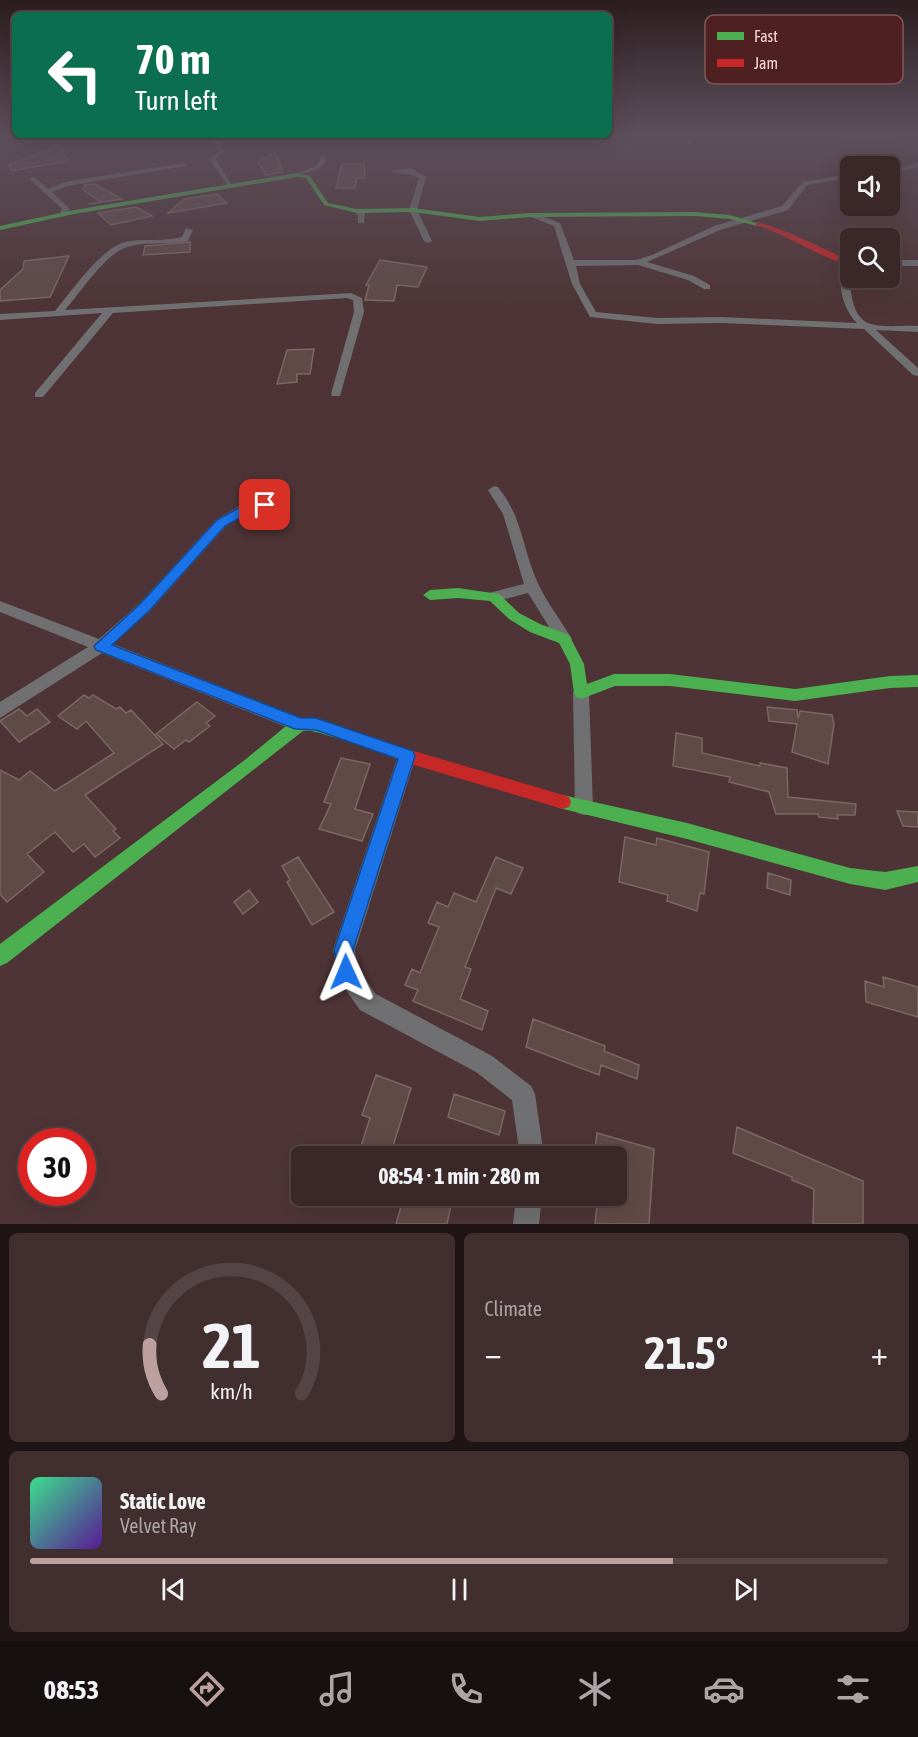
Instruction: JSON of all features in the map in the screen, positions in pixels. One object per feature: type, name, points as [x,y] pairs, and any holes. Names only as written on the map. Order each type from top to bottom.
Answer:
[{"type":"street","points":[[50,192],[66,209],[63,215]]},
{"type":"street","points":[[0,228],[186,192]]},
{"type":"street","points":[[318,192],[326,204],[359,216],[412,210],[480,219],[530,215],[695,214],[777,229],[806,245],[840,259]]},
{"type":"street","points":[[418,192],[412,210],[428,241]]},
{"type":"street","points":[[637,263],[686,244],[717,228],[785,208],[798,192]]},
{"type":"street","points":[[530,215],[557,225],[576,284],[593,315],[657,321],[720,320],[918,329]]},
{"type":"street","points":[[56,315],[98,270],[104,258],[115,249],[132,243],[176,242],[185,239],[189,230]]},
{"type":"street","points":[[571,263],[637,263],[691,278],[707,287]]},
{"type":"street","points":[[900,263],[918,264]]},
{"type":"street","points":[[847,288],[855,316],[917,373]]},
{"type":"street","points":[[0,317],[335,295],[357,298],[359,312],[336,394]]},
{"type":"street","points":[[39,395],[110,310]]},
{"type":"street","points":[[494,489],[506,503],[513,519],[523,562],[532,587],[577,664],[581,693],[584,807]]},
{"type":"street","points":[[0,711],[101,646],[145,607],[221,523],[248,507],[281,502]]},
{"type":"street","points":[[430,595],[458,593],[494,597],[532,587]]},
{"type":"street","points":[[494,597],[514,616],[535,628],[564,639]]},
{"type":"street","points":[[0,606],[300,725],[316,724],[407,756],[535,795],[687,831],[849,876],[885,881],[918,874]]},
{"type":"street","points":[[581,693],[614,680],[670,680],[795,695],[890,682],[918,681]]},
{"type":"street","points":[[0,956],[95,886],[160,832],[255,762],[300,725]]},
{"type":"street","points":[[407,756],[344,950],[346,972],[368,1002],[483,1064],[523,1094],[531,1146]]},
{"type":"street","points":[[526,1224],[528,1206]]},
{"type":"building","points":[[86,192],[110,192],[122,199],[88,204],[101,202]]},
{"type":"building","points":[[217,194],[227,203],[168,213],[184,199]]},
{"type":"building","points":[[136,207],[152,216],[111,225],[98,213]]},
{"type":"building","points":[[190,242],[190,252],[143,255],[145,246]]},
{"type":"building","points":[[69,256],[50,297],[0,301],[0,290],[23,269],[24,261]]},
{"type":"building","points":[[380,260],[427,267],[418,287],[397,285],[394,301],[365,300],[369,285],[366,285]]},
{"type":"building","points":[[314,349],[310,374],[297,374],[297,382],[277,384],[287,350]]},
{"type":"building","points":[[84,695],[89,698],[93,695],[116,709],[120,707],[126,713],[131,710],[163,744],[85,795],[116,829],[113,831],[120,838],[95,857],[84,844],[73,852],[55,832],[27,854],[44,872],[7,902],[0,894],[0,770],[19,780],[30,771],[55,791],[114,753],[86,721],[77,729],[58,716]]},
{"type":"building","points":[[197,702],[215,716],[206,723],[210,726],[189,742],[186,740],[174,749],[156,734]]},
{"type":"building","points":[[767,707],[797,710],[798,718],[800,711],[832,715],[834,724],[828,764],[792,752],[797,724],[769,721]]},
{"type":"building","points":[[19,709],[27,716],[37,709],[50,722],[19,742],[0,721]]},
{"type":"building","points":[[676,733],[702,738],[702,753],[760,766],[760,763],[787,768],[788,797],[856,804],[855,815],[837,815],[838,819],[819,817],[818,814],[776,814],[769,792],[729,782],[730,777],[673,766]]},
{"type":"building","points":[[341,758],[370,764],[355,809],[373,814],[362,841],[319,829],[331,804],[324,802]]},
{"type":"building","points":[[897,811],[918,812],[918,827],[903,826]]},
{"type":"building","points":[[625,837],[656,845],[657,838],[709,852],[704,894],[700,893],[697,911],[667,901],[668,895],[619,882]]},
{"type":"building","points":[[298,857],[334,912],[312,925],[287,882],[290,880],[282,866]]},
{"type":"building","points":[[496,857],[523,868],[511,894],[496,888],[465,967],[471,969],[460,999],[488,1011],[482,1030],[413,1001],[418,990],[405,985],[412,969],[420,973],[439,927],[428,923],[437,902],[448,907],[454,893],[476,902]]},
{"type":"building","points":[[768,873],[791,880],[790,895],[767,888]]},
{"type":"building","points":[[249,890],[258,902],[243,914],[234,902]]},
{"type":"building","points":[[883,977],[918,987],[918,1017],[866,1002],[865,981],[884,987]]},
{"type":"building","points":[[533,1019],[605,1046],[604,1051],[639,1065],[637,1079],[601,1065],[599,1075],[526,1047]]},
{"type":"building","points":[[376,1075],[411,1088],[393,1146],[361,1146],[370,1118],[362,1115]]},
{"type":"building","points":[[454,1094],[505,1111],[499,1135],[448,1117]]},
{"type":"building","points":[[737,1127],[863,1181],[863,1224],[813,1224],[814,1189],[792,1180],[792,1177],[733,1153]]},
{"type":"building","points":[[597,1133],[654,1149],[649,1224],[595,1224],[597,1206],[627,1206],[627,1146],[595,1146]]},
{"type":"building","points":[[401,1206],[451,1206],[447,1224],[396,1224]]},
{"type":"traffic: fast","points":[[0,228],[74,212],[194,192]]},
{"type":"traffic: fast","points":[[318,192],[326,204],[357,211],[413,210],[480,219],[530,215],[695,214],[730,217],[757,224]]},
{"type":"traffic: fast","points":[[430,595],[458,593],[494,597],[514,616],[535,628],[564,639],[577,664],[581,693],[614,680],[670,680],[795,695],[890,682],[918,681]]},
{"type":"traffic: fast","points":[[0,956],[252,764],[297,727],[307,724],[318,725],[342,733]]},
{"type":"traffic: fast","points":[[563,802],[687,831],[850,876],[885,881],[918,874]]},
{"type":"traffic: jam","points":[[757,224],[777,229],[806,245],[840,259]]},
{"type":"traffic: jam","points":[[342,733],[407,756],[563,802]]},
{"type":"route","points":[[265,505],[248,507],[221,523],[145,607],[101,646],[300,725],[316,724],[407,756],[344,950],[346,972]]}]
